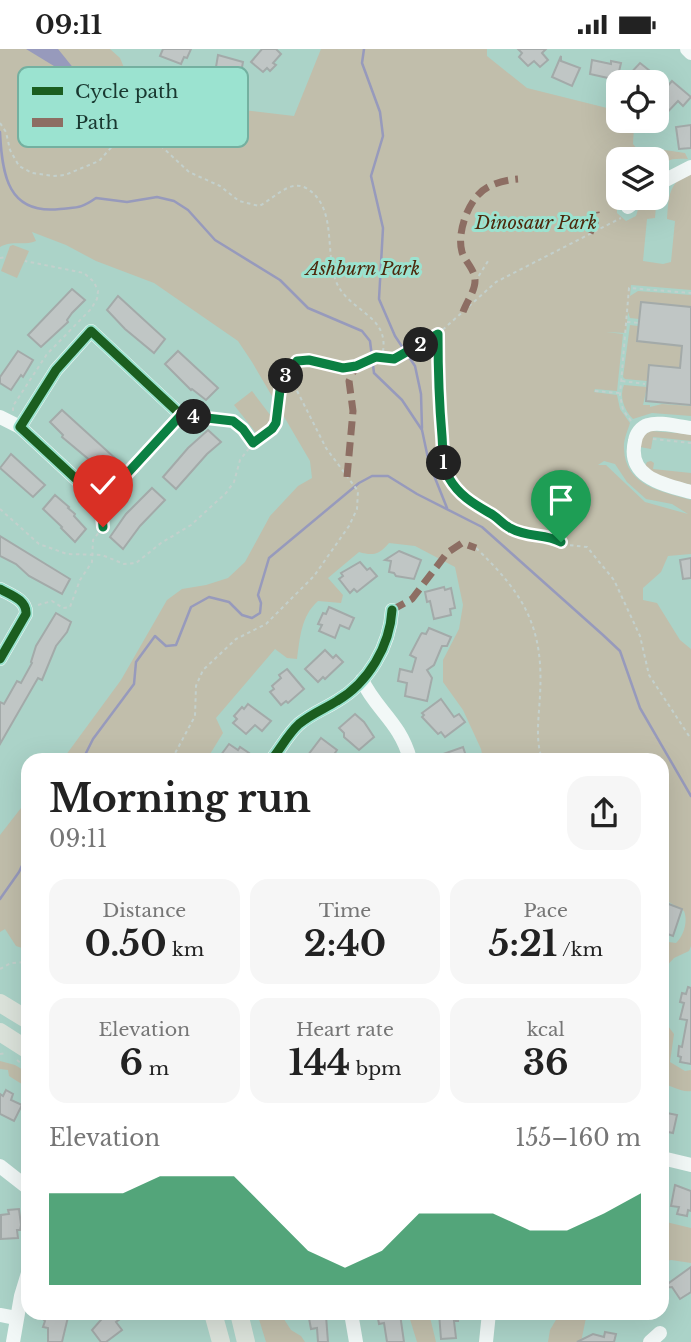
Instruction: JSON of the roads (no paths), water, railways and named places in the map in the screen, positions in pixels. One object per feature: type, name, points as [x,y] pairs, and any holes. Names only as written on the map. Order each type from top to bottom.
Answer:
[{"type":"main road","points":[[0,1003],[21,1016]]},
{"type":"main road","points":[[0,1032],[21,1046]]},
{"type":"main road","points":[[215,1320],[221,1342]]},
{"type":"main road","points":[[241,1320],[246,1342]]},
{"type":"street","points":[[687,49],[691,53]]},
{"type":"street","points":[[669,178],[691,167]]},
{"type":"street","points":[[0,417],[20,427],[101,502],[181,415],[91,331],[56,370],[20,427]]},
{"type":"street","points":[[691,428],[648,424],[640,430],[635,439],[634,454],[641,472],[654,482],[691,492]]},
{"type":"street","points":[[0,589],[22,601],[26,608],[26,614],[0,659]]},
{"type":"street","points":[[277,753],[298,725],[345,696],[362,680],[384,646],[392,610]]},
{"type":"street","points":[[362,680],[367,691],[399,732],[408,753]]},
{"type":"street","points":[[669,1160],[691,1165]]},
{"type":"street","points":[[0,1166],[21,1182]]},
{"type":"street","points":[[13,1342],[21,1299]]},
{"type":"street","points":[[0,1315],[16,1318]]},
{"type":"street","points":[[352,1320],[356,1342]]},
{"type":"street","points":[[486,1342],[488,1320]]},
{"type":"water","points":[[26,49],[58,49],[73,67],[56,67]]},
{"type":"waterway","points":[[364,49],[362,63],[380,112],[383,136],[371,176],[383,228],[379,299],[395,336],[415,366],[421,394],[422,428]]},
{"type":"waterway","points":[[0,132],[6,177],[11,189],[29,206],[43,209],[75,208],[96,198],[127,202],[157,197],[174,201],[188,210],[215,240],[280,280],[308,308],[362,331],[370,341],[374,373],[402,400],[422,430],[429,463],[447,508]]},
{"type":"waterway","points":[[86,753],[93,739],[134,684],[136,662],[155,636],[166,646],[176,645],[191,607],[209,597],[229,602],[242,615],[252,618],[260,613],[258,595],[269,558],[359,483],[372,476],[388,476],[482,527],[620,651],[640,708],[666,753]]},
{"type":"waterway","points":[[669,758],[691,796]]},
{"type":"waterway","points":[[0,899],[21,868]]},
{"type":"park label","name":"Dinosaur Park","points":[[536,223]]},
{"type":"park label","name":"Ashburn Park","points":[[363,269]]}]
